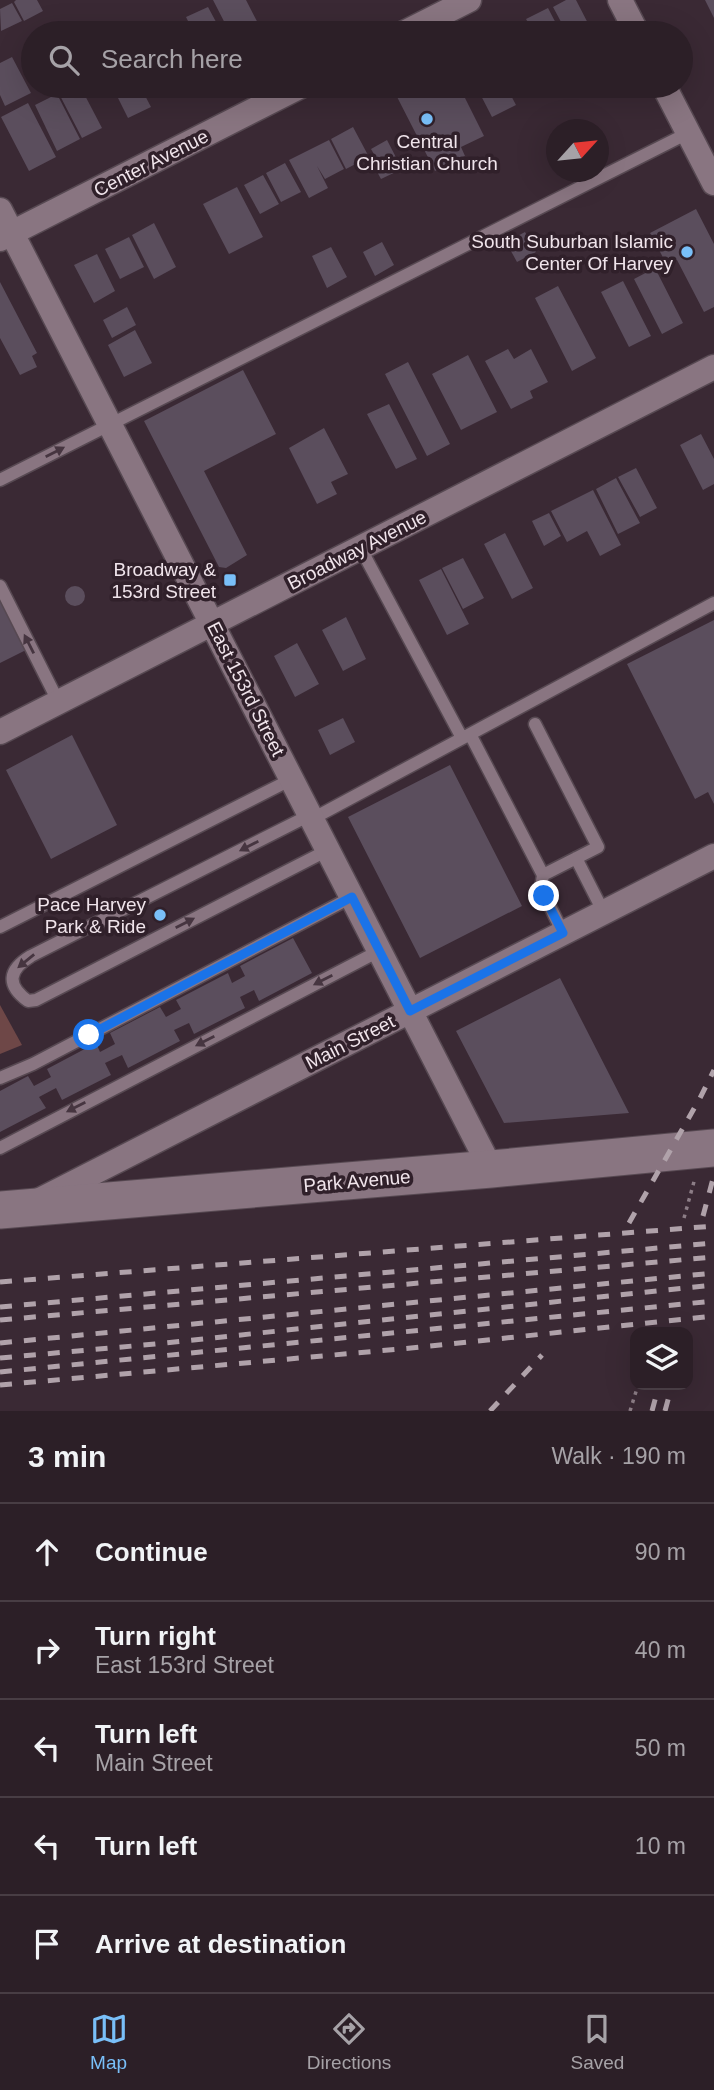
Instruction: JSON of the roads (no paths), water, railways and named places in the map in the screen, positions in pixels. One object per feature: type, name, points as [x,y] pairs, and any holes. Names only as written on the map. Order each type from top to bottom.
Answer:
[{"type":"street","points":[[428,21],[470,0]]},
{"type":"street","points":[[620,0],[631,21]]},
{"type":"street","name":"Center Avenue","points":[[6,236],[277,98]]},
{"type":"street","points":[[670,98],[714,183]]},
{"type":"street","name":"East 153rd Street","points":[[0,210],[6,236],[110,424],[491,1169]]},
{"type":"street","name":"Broadway Avenue","points":[[0,732],[714,367]]},
{"type":"street","name":"Main Street","points":[[12,1209],[714,856]]},
{"type":"street","name":"Park Avenue","points":[[12,1209],[709,1149]]},
{"type":"lane","points":[[0,480],[688,133]]},
{"type":"lane","points":[[361,549],[543,875],[541,888],[563,933]]},
{"type":"lane","points":[[0,586],[59,703]]},
{"type":"lane","points":[[328,850],[36,999],[27,1001],[12,985],[12,976],[30,956],[311,817],[714,603]]},
{"type":"lane","points":[[535,724],[598,847],[543,875]]},
{"type":"lane","points":[[0,927],[292,779]]},
{"type":"lane","points":[[576,858],[604,913]]},
{"type":"lane","points":[[0,1078],[33,1064],[352,897]]},
{"type":"lane","points":[[0,1148],[379,951]]},
{"type":"railway","points":[[629,1223],[714,1070]]},
{"type":"railway","points":[[703,1216],[714,1175]]},
{"type":"railway","points":[[0,1282],[714,1226]]},
{"type":"railway","points":[[0,1307],[714,1243]]},
{"type":"railway","points":[[0,1320],[714,1257]]},
{"type":"railway","points":[[0,1343],[714,1273]]},
{"type":"railway","points":[[0,1358],[714,1285]]},
{"type":"railway","points":[[0,1372],[714,1301]]},
{"type":"railway","points":[[0,1385],[411,1348],[714,1316]]},
{"type":"railway","points":[[490,1411],[542,1355]]},
{"type":"railway","points":[[652,1411],[658,1390]]},
{"type":"railway","points":[[665,1411],[671,1390]]},
{"type":"place","name":"Central Christian Church","points":[[427,119]]},
{"type":"place","name":"South Suburban Islamic Center Of Harvey","points":[[687,252]]},
{"type":"place","name":"Broadway & 153rd Street","points":[[230,580]]},
{"type":"place","name":"Pace Harvey Park & Ride","points":[[160,915]]}]
